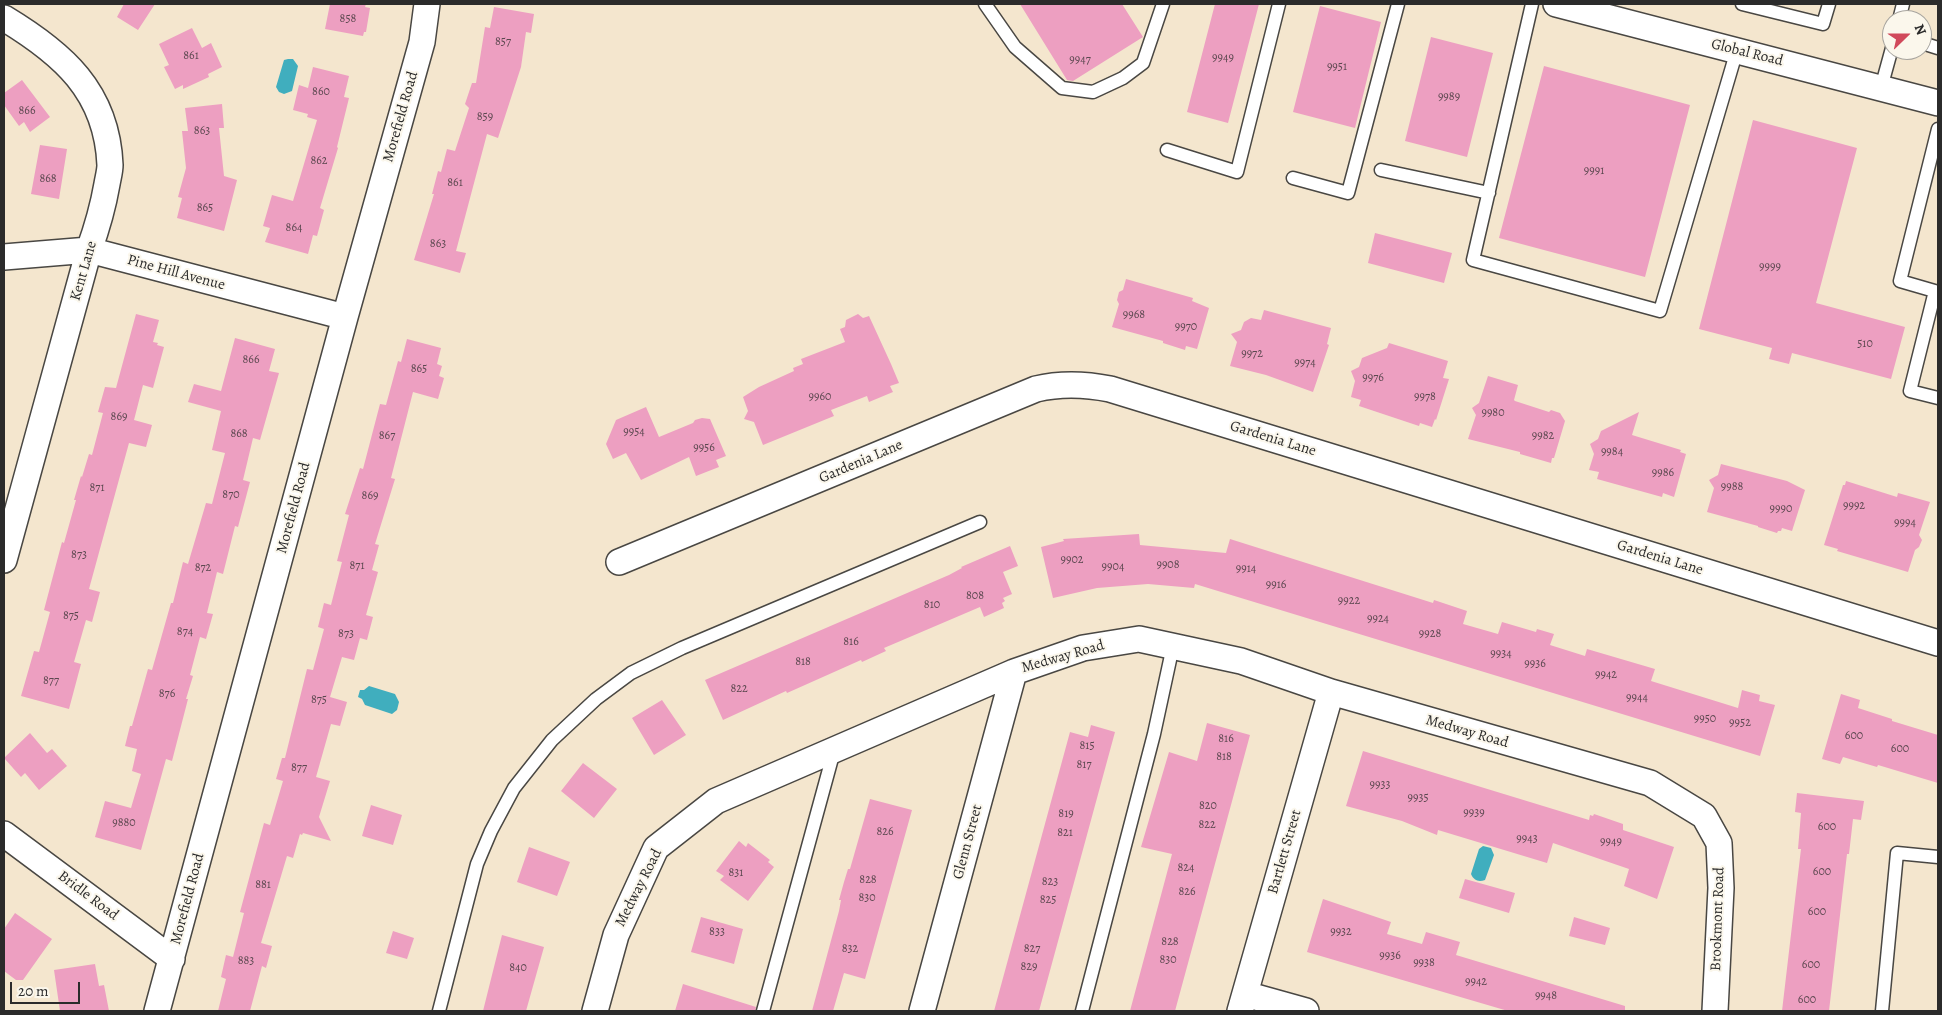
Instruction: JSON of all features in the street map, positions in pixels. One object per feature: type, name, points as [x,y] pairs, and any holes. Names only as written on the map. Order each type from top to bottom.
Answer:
[{"type":"street","name":"Morefield Road","points":[[157,1011],[345,317],[422,42],[427,4]]},
{"type":"street","name":"Global Road","points":[[1556,4],[1938,103]]},
{"type":"street","name":"Kent Lane","points":[[4,18],[31,34],[64,61],[91,93],[104,129],[110,166],[102,215],[90,250],[4,560]]},
{"type":"street","name":"Pine Hill Avenue","points":[[4,257],[90,250],[345,317]]},
{"type":"street","name":"Gardenia Lane","points":[[619,562],[1036,390],[1052,386],[1093,386],[1119,392],[1938,643]]},
{"type":"street","name":"Medway Road","points":[[595,1011],[616,935],[656,848],[716,801],[1014,672],[1083,648],[1139,639],[1241,660],[1331,692],[1650,783],[1704,816],[1711,829]]},
{"type":"street","name":"Glenn Street","points":[[922,1011],[1014,672]]},
{"type":"street","name":"Bartlett Street","points":[[1242,1003],[1331,692]]},
{"type":"street","name":"Brookmont Road","points":[[1711,829],[1720,843],[1721,888],[1715,1011]]},
{"type":"street","name":"Bridle Road","points":[[4,834],[172,959]]},
{"type":"street","points":[[1242,1003],[1306,1011]]},
{"type":"lane","points":[[985,4],[1015,47],[1062,88],[1093,92],[1124,78],[1143,63],[1162,4]]},
{"type":"lane","points":[[1167,150],[1237,172],[1279,4]]},
{"type":"lane","points":[[1293,178],[1348,193],[1398,4]]},
{"type":"lane","points":[[1532,4],[1473,260],[1660,311],[1737,50]]},
{"type":"lane","points":[[1742,4],[1823,24],[1828,4]]},
{"type":"lane","points":[[1882,88],[1889,60]]},
{"type":"lane","points":[[1938,129],[1900,281],[1937,292],[1910,391],[1938,398]]},
{"type":"lane","points":[[1381,170],[1489,192]]},
{"type":"lane","points":[[439,1011],[477,864],[491,831],[514,788],[552,740],[596,699],[632,673],[682,648],[980,522]]},
{"type":"lane","points":[[1082,1011],[1154,734],[1173,646]]},
{"type":"lane","points":[[762,1011],[834,749]]},
{"type":"lane","points":[[1882,1011],[1897,853],[1938,857]]},
{"type":"water","points":[[293,59],[298,66],[292,91],[284,94],[279,92],[276,87],[284,60]]},
{"type":"water","points":[[369,686],[395,694],[399,702],[397,710],[392,714],[365,705],[362,699],[358,697],[360,690],[364,690]]},
{"type":"water","points":[[1483,846],[1491,848],[1494,855],[1485,880],[1479,881],[1475,880],[1471,874],[1479,849]]},
{"type":"building","points":[[124,4],[155,4],[138,30],[117,17]]},
{"type":"building","points":[[330,4],[366,4],[365,7],[370,8],[366,32],[364,32],[363,36],[325,29]]},
{"type":"building","points":[[1020,4],[1122,4],[1143,37],[1073,81],[1067,80]]},
{"type":"building","points":[[1215,4],[1259,4],[1228,123],[1187,112]]},
{"type":"building","points":[[1320,6],[1381,22],[1355,128],[1293,112]]},
{"type":"building","points":[[494,7],[534,14],[531,33],[526,32],[521,67],[498,138],[487,134],[456,251],[466,253],[460,273],[414,260],[434,194],[432,194],[438,171],[441,172],[447,149],[455,151],[469,108],[465,104],[472,83],[476,83],[485,27],[490,28]]},
{"type":"building","points":[[192,28],[202,48],[211,43],[222,67],[208,74],[209,77],[183,89],[183,85],[175,89],[164,67],[169,65],[159,44]]},
{"type":"building","points":[[1431,37],[1493,53],[1467,157],[1405,141]]},
{"type":"building","points":[[1544,66],[1690,105],[1645,277],[1499,238]]},
{"type":"building","points":[[313,67],[349,76],[344,97],[349,98],[338,148],[320,208],[324,210],[317,236],[313,235],[308,254],[265,242],[270,228],[263,226],[272,195],[293,201],[317,120],[307,117],[308,114],[293,110],[299,85],[308,88]]},
{"type":"building","points":[[22,80],[50,117],[30,132],[24,122],[19,126],[4,105],[4,93]]},
{"type":"building","points":[[222,104],[224,128],[219,128],[224,176],[237,180],[224,231],[177,218],[182,198],[178,197],[186,168],[182,131],[188,131],[185,108]]},
{"type":"building","points":[[1753,120],[1857,148],[1816,303],[1905,327],[1891,379],[1792,353],[1789,364],[1769,359],[1772,348],[1699,329]]},
{"type":"building","points":[[40,145],[67,149],[59,199],[31,194]]},
{"type":"building","points":[[1375,233],[1452,253],[1444,283],[1368,263]]},
{"type":"building","points":[[1126,279],[1193,298],[1192,301],[1209,308],[1197,349],[1186,346],[1185,350],[1163,343],[1163,341],[1112,327],[1119,304],[1117,300],[1119,292],[1123,290]]},
{"type":"building","points":[[1264,310],[1331,328],[1327,344],[1329,345],[1313,392],[1266,375],[1230,366],[1237,342],[1231,334],[1241,330],[1244,322],[1251,318],[1261,320]]},
{"type":"building","points":[[136,314],[159,320],[153,342],[164,347],[153,388],[143,385],[134,420],[152,425],[146,447],[129,443],[89,589],[100,592],[92,622],[86,620],[74,662],[81,664],[69,709],[21,696],[34,651],[39,652],[50,612],[44,610],[62,542],[64,543],[76,500],[74,500],[81,476],[89,454],[92,455],[103,413],[98,412],[105,387],[116,388]]},
{"type":"building","points":[[858,314],[863,318],[869,316],[891,364],[899,383],[890,386],[893,392],[869,402],[867,396],[831,410],[834,416],[763,445],[754,422],[744,419],[748,411],[743,397],[759,387],[794,371],[793,368],[803,364],[801,359],[845,342],[840,329],[845,327],[846,320]]},
{"type":"building","points":[[235,338],[275,349],[269,371],[279,373],[260,440],[253,438],[243,480],[250,482],[238,527],[235,526],[223,574],[217,572],[207,613],[213,614],[206,639],[200,637],[190,675],[193,676],[186,699],[188,699],[172,761],[166,759],[141,850],[95,837],[105,801],[131,808],[141,774],[132,771],[137,749],[125,746],[130,726],[132,726],[148,669],[152,670],[171,603],[173,603],[183,562],[188,564],[206,503],[212,504],[225,453],[212,450],[221,411],[188,402],[194,384],[221,391]]},
{"type":"building","points":[[407,339],[441,348],[437,364],[442,366],[439,376],[444,378],[438,399],[413,392],[391,478],[395,479],[375,544],[379,545],[372,570],[378,572],[366,615],[373,617],[367,640],[360,638],[354,660],[342,657],[330,697],[347,702],[340,726],[331,724],[316,777],[330,781],[319,817],[331,841],[303,833],[302,835],[300,834],[293,858],[287,856],[261,943],[272,946],[266,968],[262,966],[250,1011],[218,1011],[226,979],[221,977],[226,955],[233,957],[244,913],[240,912],[264,823],[270,825],[283,781],[276,779],[282,758],[285,758],[307,669],[313,670],[324,629],[318,627],[324,603],[331,605],[342,562],[337,561],[349,515],[345,514],[360,468],[363,469],[380,404],[386,405],[398,361],[401,362]]},
{"type":"building","points":[[1389,343],[1448,361],[1443,378],[1449,379],[1432,427],[1420,423],[1419,426],[1359,406],[1361,400],[1351,397],[1355,381],[1351,371],[1359,367],[1362,358],[1387,348]]},
{"type":"building","points":[[1488,376],[1518,385],[1515,401],[1549,412],[1551,410],[1560,413],[1565,421],[1551,463],[1520,454],[1520,452],[1468,439],[1476,415],[1472,408],[1479,403]]},
{"type":"building","points":[[646,407],[659,437],[693,423],[695,420],[702,418],[710,419],[726,456],[716,460],[719,467],[696,476],[689,457],[641,480],[626,453],[613,459],[606,444],[616,420]]},
{"type":"building","points":[[1639,412],[1632,435],[1681,450],[1680,452],[1686,454],[1674,497],[1663,493],[1662,497],[1597,479],[1599,472],[1589,470],[1594,454],[1590,444],[1598,439],[1601,431]]},
{"type":"building","points":[[1721,464],[1787,481],[1805,490],[1792,531],[1782,528],[1777,533],[1707,512],[1714,488],[1709,480],[1718,475]]},
{"type":"building","points":[[1846,481],[1897,497],[1898,493],[1930,502],[1919,535],[1922,540],[1919,547],[1915,550],[1908,572],[1837,551],[1838,549],[1824,545],[1843,485],[1845,485]]},
{"type":"building","points":[[1139,534],[1140,545],[1226,553],[1230,539],[1433,603],[1434,600],[1467,611],[1463,624],[1498,634],[1502,622],[1536,632],[1537,629],[1554,634],[1550,645],[1585,656],[1587,649],[1655,669],[1651,681],[1738,708],[1742,690],[1760,695],[1759,701],[1775,705],[1760,756],[1195,584],[1194,588],[1148,584],[1097,588],[1053,598],[1041,547],[1064,541],[1063,539]]},
{"type":"building","points":[[1010,546],[1018,566],[1003,572],[1012,594],[1003,598],[1005,601],[1002,603],[1004,608],[984,617],[980,607],[884,648],[886,651],[862,662],[861,660],[787,693],[786,691],[723,720],[705,680],[949,575],[961,567]]},
{"type":"building","points":[[1841,694],[1860,700],[1858,708],[1938,735],[1938,783],[1878,765],[1877,767],[1843,757],[1840,764],[1822,759]]},
{"type":"building","points":[[662,700],[686,735],[654,755],[632,718]]},
{"type":"building","points":[[1207,723],[1250,735],[1175,1011],[1130,1011],[1172,854],[1141,847],[1169,752],[1197,761]]},
{"type":"building","points":[[1091,725],[1115,732],[1039,1011],[994,1011],[1070,732],[1088,737]]},
{"type":"building","points":[[30,733],[47,753],[52,749],[67,766],[39,790],[25,773],[21,777],[4,758]]},
{"type":"building","points":[[1363,751],[1589,820],[1590,815],[1593,816],[1594,814],[1623,824],[1623,830],[1674,847],[1657,899],[1624,886],[1629,869],[1553,843],[1547,863],[1438,830],[1437,835],[1402,821],[1346,806]]},
{"type":"building","points":[[583,763],[617,789],[594,818],[561,791]]},
{"type":"building","points":[[1797,793],[1864,801],[1861,820],[1853,819],[1849,854],[1847,854],[1829,1011],[1782,1011],[1801,849],[1798,849],[1801,813],[1795,812]]},
{"type":"building","points":[[870,799],[912,810],[865,979],[844,973],[833,1011],[812,1011],[839,911],[841,900],[839,900]]},
{"type":"building","points":[[371,805],[402,815],[393,845],[362,836]]},
{"type":"building","points":[[739,841],[746,847],[748,843],[770,860],[768,862],[774,867],[748,901],[720,880],[724,876],[716,871]]},
{"type":"building","points":[[529,847],[570,862],[557,896],[517,882]]},
{"type":"building","points":[[1465,879],[1515,893],[1509,913],[1459,898]]},
{"type":"building","points":[[1323,899],[1391,922],[1387,934],[1422,944],[1426,932],[1460,942],[1456,955],[1625,1006],[1625,1011],[1508,1011],[1307,952]]},
{"type":"building","points":[[15,913],[52,939],[23,980],[16,980],[4,971],[4,929]]},
{"type":"building","points":[[701,917],[743,929],[734,964],[691,952]]},
{"type":"building","points":[[1574,917],[1610,928],[1605,945],[1569,936]]},
{"type":"building","points":[[393,931],[414,938],[407,959],[386,953]]},
{"type":"building","points":[[502,935],[544,947],[526,1011],[483,1011]]},
{"type":"building","points":[[95,964],[99,986],[104,985],[109,1011],[60,1011],[54,970]]},
{"type":"building","points":[[683,984],[756,1007],[755,1011],[675,1011]]}]
